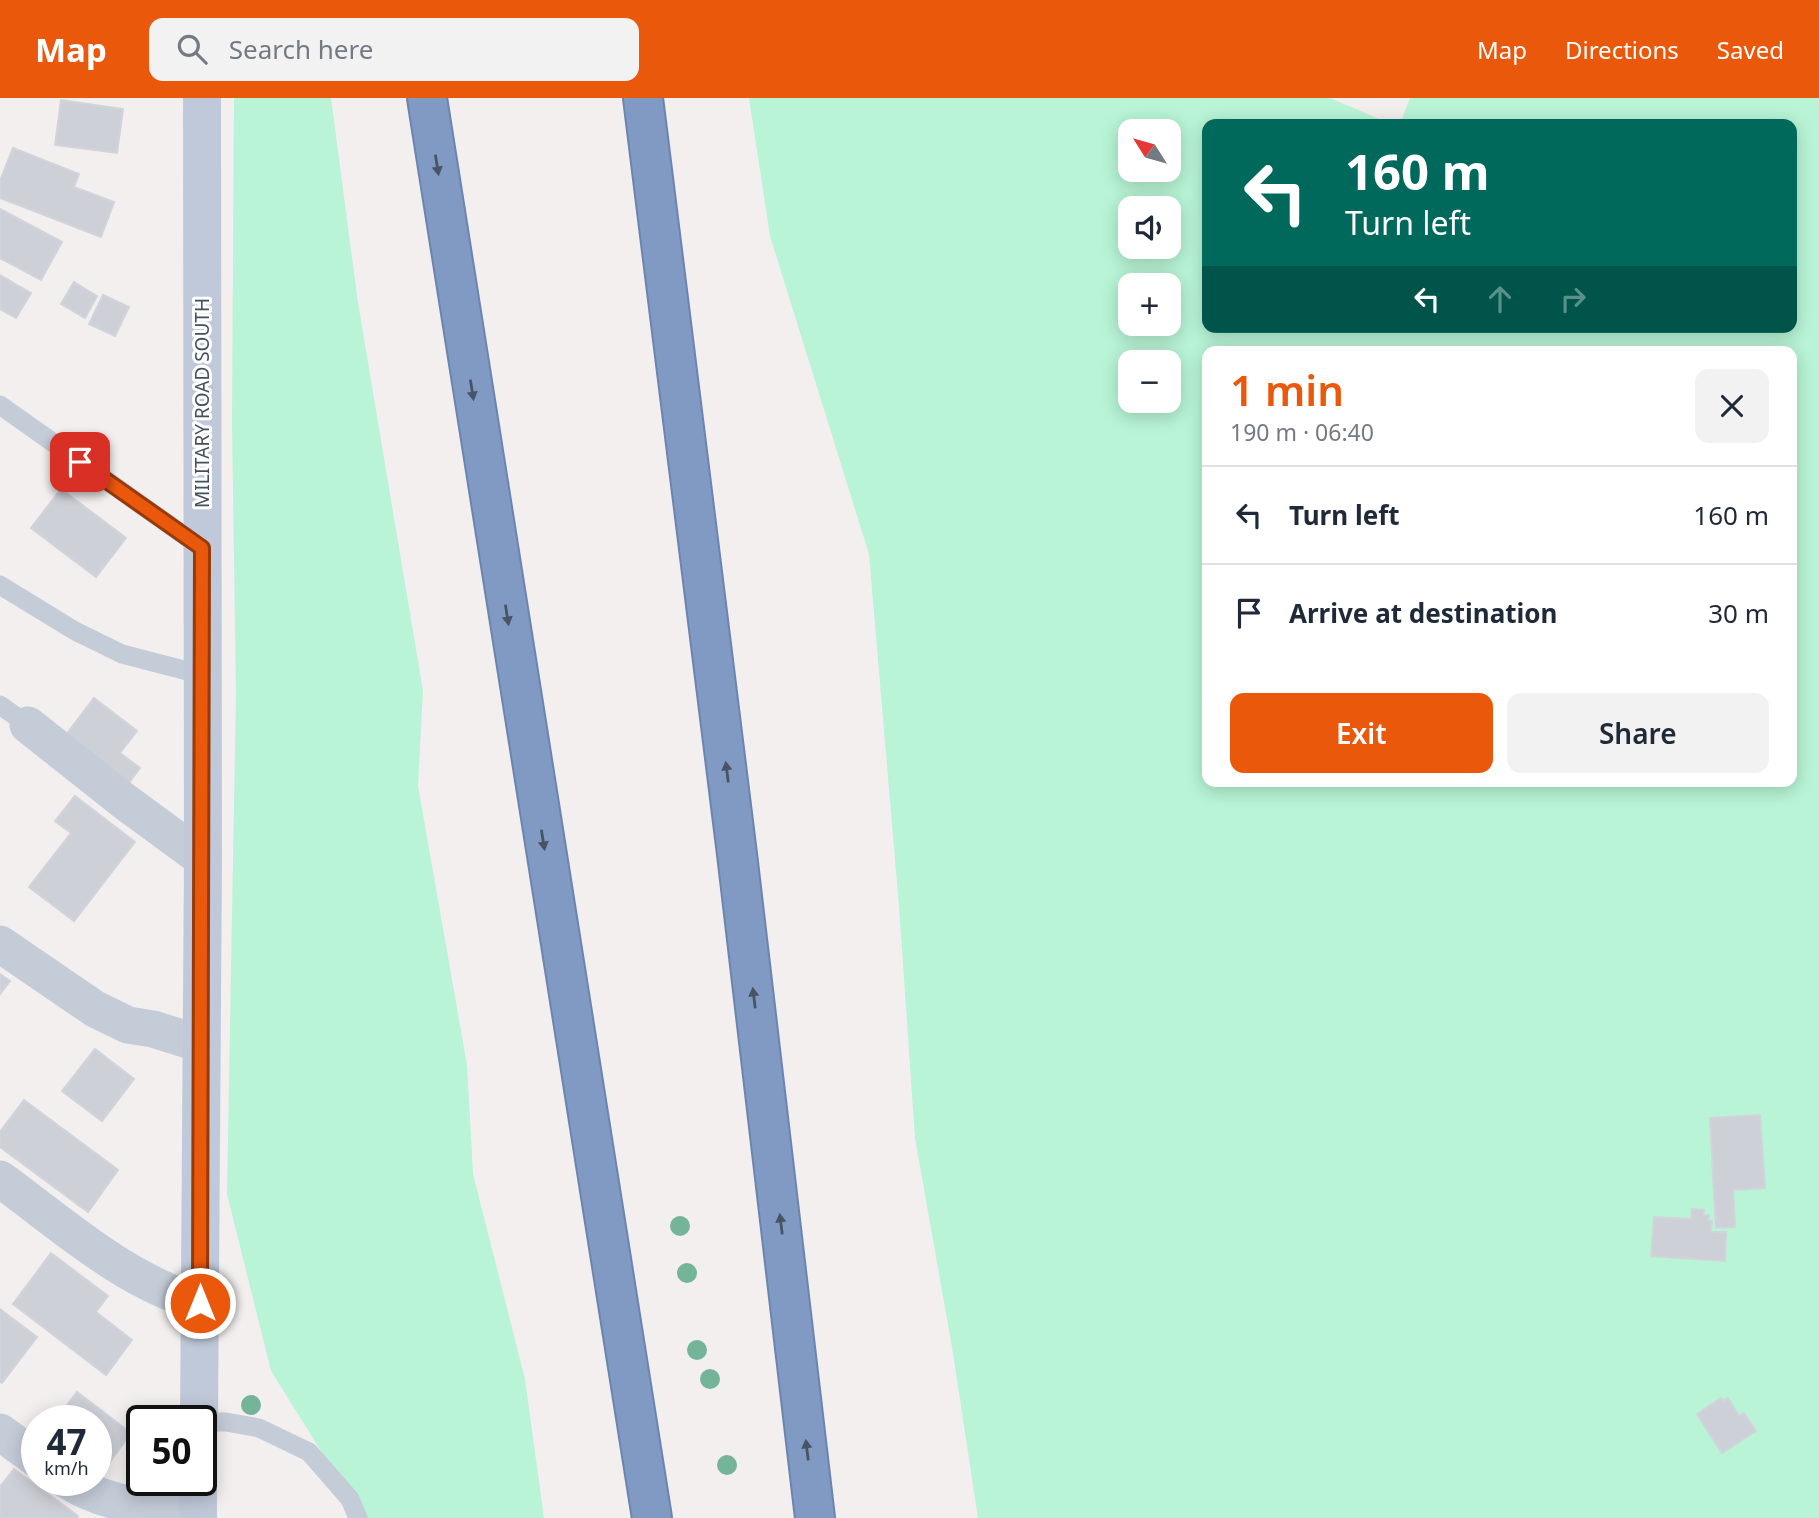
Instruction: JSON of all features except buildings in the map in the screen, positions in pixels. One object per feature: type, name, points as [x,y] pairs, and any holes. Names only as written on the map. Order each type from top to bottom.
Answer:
[{"type":"highway","points":[[426,98],[652,1518]]},
{"type":"highway","points":[[643,98],[737,854],[815,1518]]},
{"type":"main road","name":"MILITARY ROAD SOUTH","points":[[200,1405],[203,859],[202,98]]},
{"type":"street","points":[[14,715],[124,802],[203,859]]},
{"type":"street","points":[[0,944],[95,1009],[128,1025],[153,1029],[201,1044]]},
{"type":"street","points":[[0,1179],[149,1284],[172,1295],[200,1303]]},
{"type":"street","points":[[0,1432],[21,1447]]},
{"type":"street","points":[[96,1496],[111,1500],[198,1504]]},
{"type":"lane","points":[[0,405],[202,548]]},
{"type":"lane","points":[[0,585],[75,631],[122,654],[203,675]]},
{"type":"lane","points":[[217,1422],[259,1428],[309,1452],[350,1499],[358,1518]]},
{"type":"green space","points":[[234,98],[331,98],[358,303],[423,691],[418,786],[467,1065],[473,1174],[525,1379],[544,1518],[363,1518],[271,1371],[227,1194],[236,695],[232,421]]},
{"type":"green space","points":[[749,98],[1330,98],[1379,119],[1202,119],[1202,333],[1797,333],[1797,119],[1402,119],[1410,98],[1819,98],[1819,1518],[978,1518],[952,1347],[915,1138],[899,906],[869,554],[770,236]]},
{"type":"route","points":[[80,462],[202,548],[200,1303]]}]
